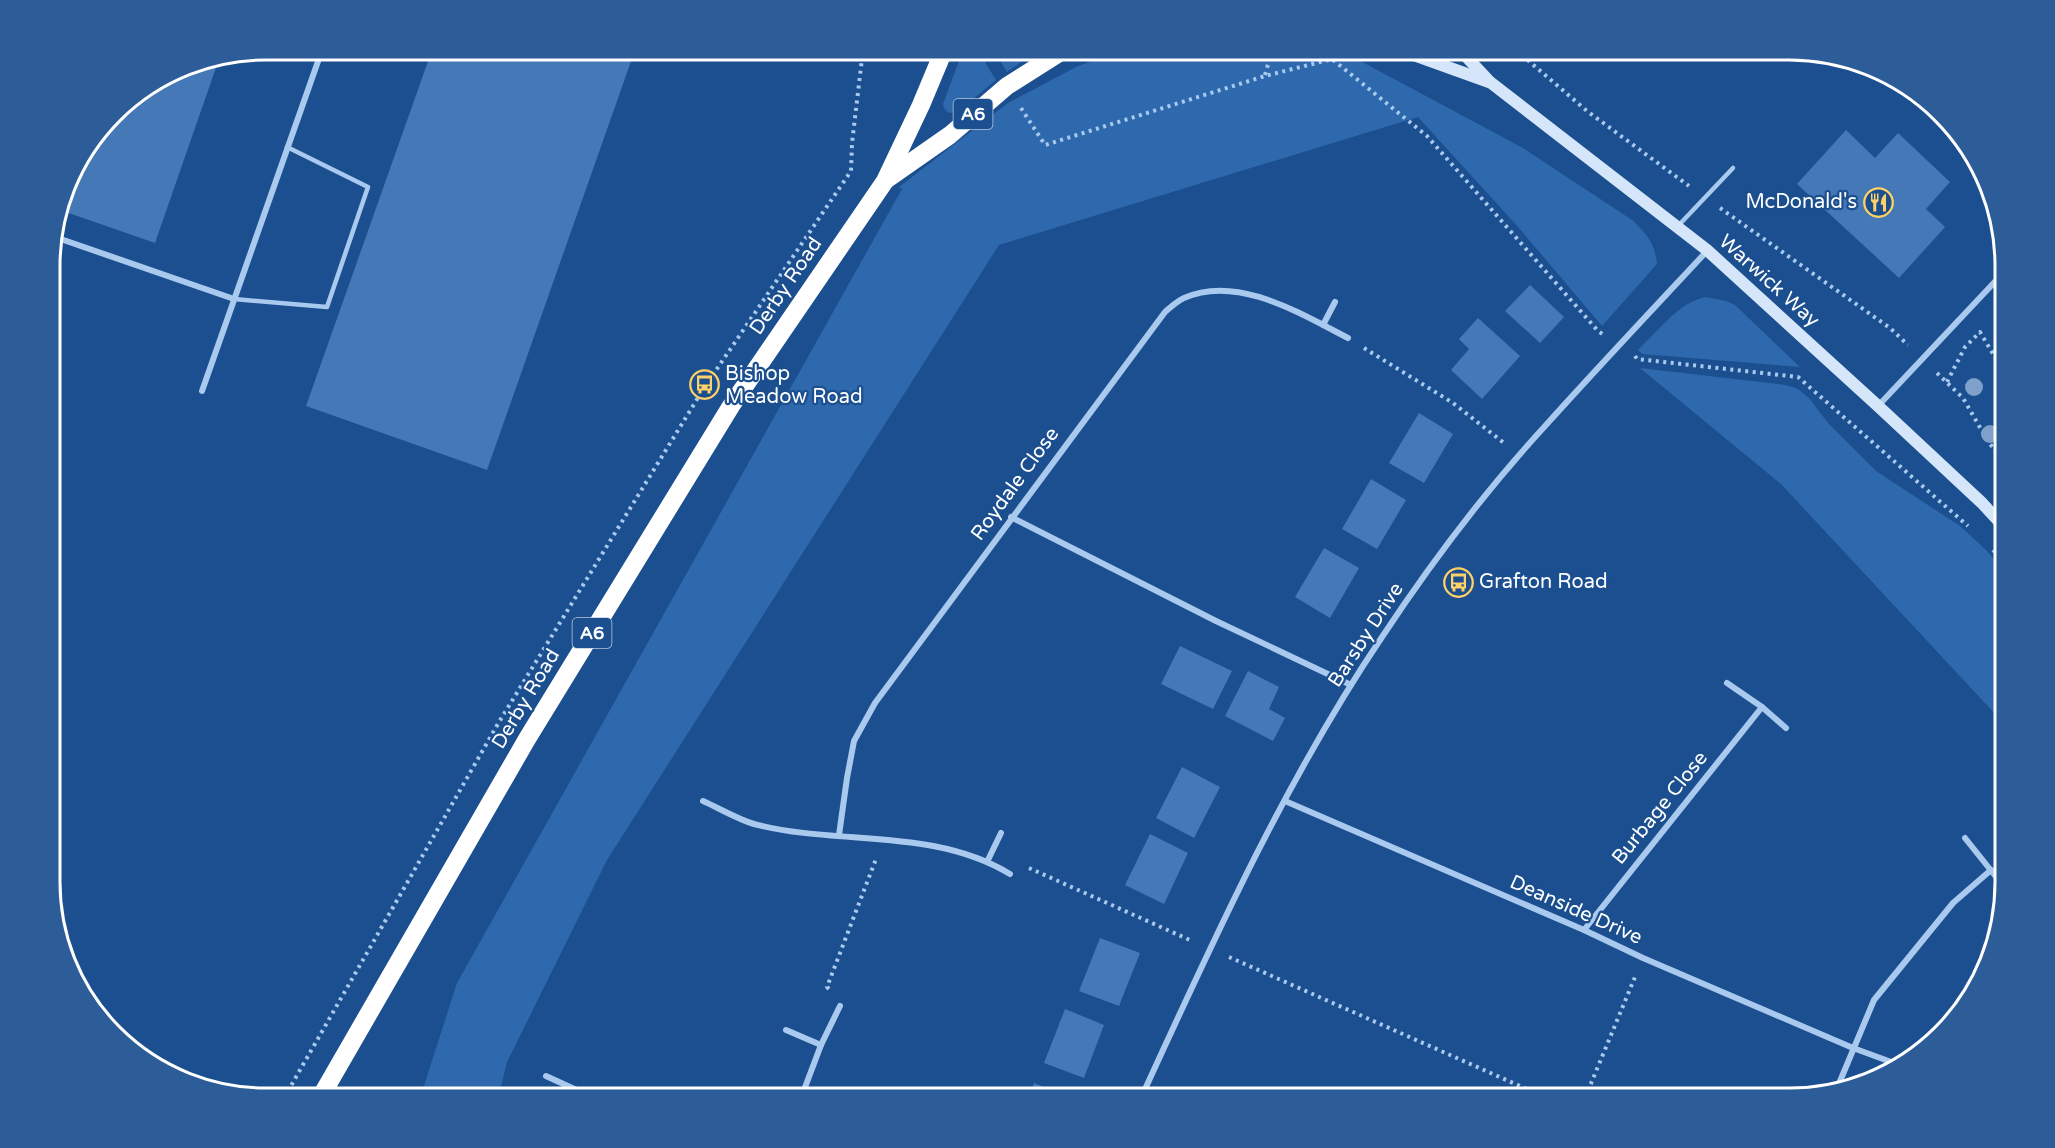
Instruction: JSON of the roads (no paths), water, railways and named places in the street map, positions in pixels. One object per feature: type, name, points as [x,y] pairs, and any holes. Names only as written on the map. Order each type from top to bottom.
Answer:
[{"type":"highway","name":"Derby Road","points":[[329,1088],[527,739],[725,416],[885,181],[940,60]]},
{"type":"highway","name":"Derby Road","points":[[885,181],[950,135],[1007,86],[1048,60]]},
{"type":"street","points":[[202,390],[318,60]]},
{"type":"street","name":"Warwick Way","points":[[1428,60],[1490,82]]},
{"type":"street","name":"Warwick Way","points":[[1469,60],[1490,82],[1707,250],[1878,406],[1995,517]]},
{"type":"street","points":[[62,239],[234,299]]},
{"type":"street","name":"Barsby Drive","points":[[1146,1088],[1210,949],[1285,801],[1351,685],[1410,596],[1520,455],[1707,250]]},
{"type":"street","points":[[1878,406],[1995,282]]},
{"type":"street","name":"Roydale Close","points":[[839,835],[854,741],[869,712],[1165,312],[1181,299],[1211,291],[1226,290],[1254,296],[1348,338]]},
{"type":"street","points":[[1323,325],[1335,302]]},
{"type":"street","points":[[1011,518],[1159,593],[1351,685]]},
{"type":"street","points":[[1726,683],[1762,707],[1786,728]]},
{"type":"street","name":"Burbage Close","points":[[1584,930],[1762,707]]},
{"type":"street","points":[[703,801],[752,823],[795,832],[884,839],[944,847],[988,860],[1010,873]]},
{"type":"street","name":"Deanside Drive","points":[[1285,801],[1584,930],[1643,958],[1853,1048],[1890,1061]]},
{"type":"street","points":[[988,860],[1001,833]]},
{"type":"street","points":[[1965,838],[1995,875]]},
{"type":"street","points":[[1840,1081],[1874,1000],[1953,903],[1991,870]]},
{"type":"street","points":[[805,1088],[821,1045],[840,1006]]},
{"type":"street","points":[[786,1030],[821,1045]]},
{"type":"street","points":[[546,1076],[567,1088]]},
{"type":"lane","points":[[234,299],[327,307],[368,187],[287,147]]},
{"type":"lane","points":[[1677,227],[1733,168]]},
{"type":"place","name":"McDonald's","points":[[1878,202]]},
{"type":"place","name":"Bishop Meadow Road","points":[[704,385]]},
{"type":"place","name":"Grafton Road","points":[[1458,582]]}]
